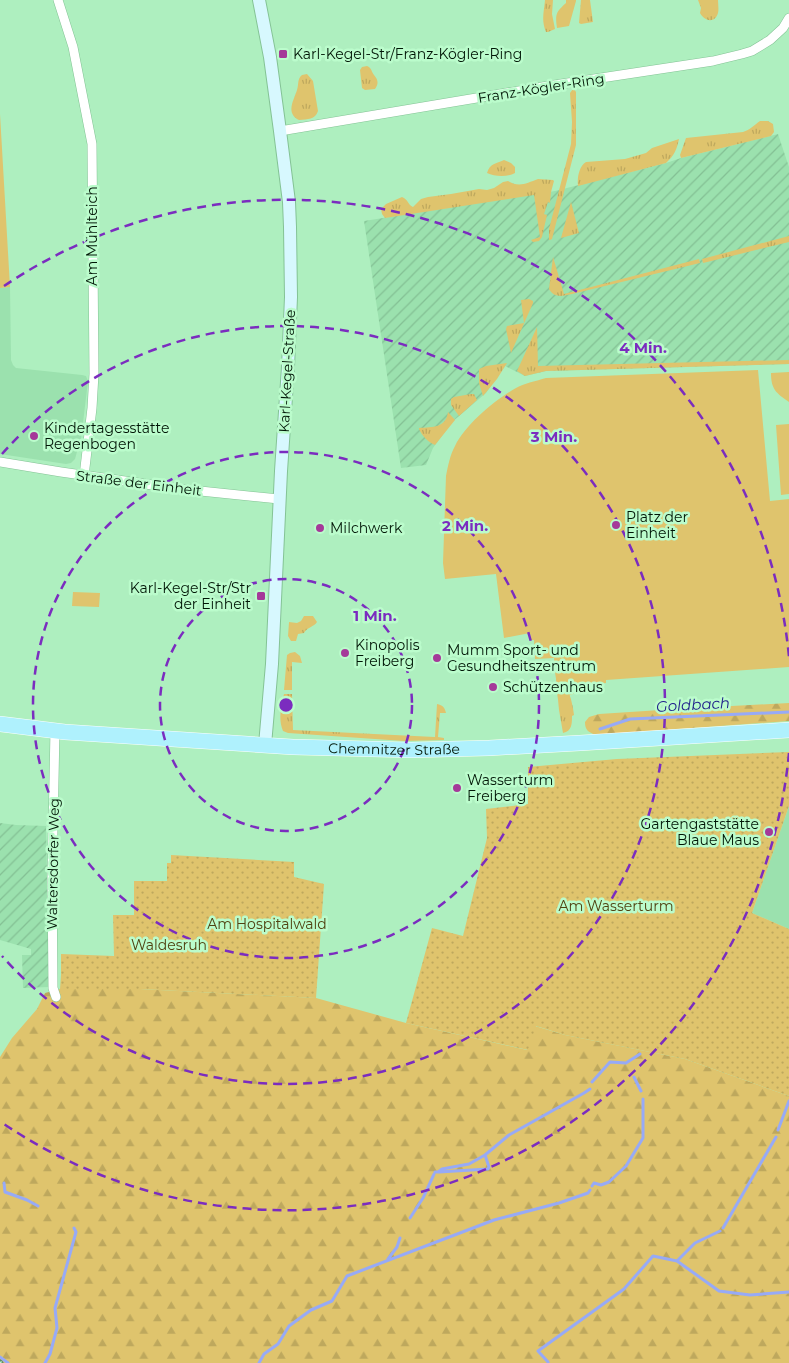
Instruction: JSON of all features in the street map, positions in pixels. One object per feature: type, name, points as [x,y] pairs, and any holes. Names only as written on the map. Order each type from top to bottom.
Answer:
[{"type":"main road","name":"Chemnitzer Straße","points":[[0,724],[55,730],[265,745],[429,750],[789,730]]},
{"type":"street","name":"Am Mühlteich","points":[[58,0],[72,47],[92,144],[94,374],[84,476]]},
{"type":"street","name":"Karl-Kegel-Straße","points":[[259,0],[270,57],[289,202],[291,297],[273,639],[265,745]]},
{"type":"street","name":"Franz-Kögler-Ring","points":[[280,131],[548,86],[713,61],[742,54],[757,48],[776,34],[789,18]]},
{"type":"street","name":"Straße der Einheit","points":[[0,462],[181,489],[279,499]]},
{"type":"street","name":"Waltersdorfer Weg","points":[[55,730],[52,918],[53,988],[56,996]]},
{"type":"shaded area","points":[[778,134],[789,167],[789,364],[546,371],[525,376],[505,366],[486,393],[452,422],[433,448],[426,465],[401,468],[364,221],[555,191]]},
{"type":"shaded area","points":[[10,287],[11,360],[13,365],[16,368],[82,375],[86,376],[88,381],[80,448],[78,448],[75,459],[71,463],[66,464],[0,454],[0,288]]},
{"type":"shaded area","points":[[789,806],[789,929],[752,913]]},
{"type":"shaded area","points":[[0,823],[46,826],[49,987],[23,988],[22,955],[31,955],[31,949],[0,940]]},
{"type":"green space","points":[[545,0],[553,0],[552,14],[555,29],[548,32],[544,28],[543,20]]},
{"type":"green space","points":[[566,0],[576,0],[569,26],[557,28],[557,14],[566,3]]},
{"type":"green space","points":[[581,0],[590,0],[593,22],[579,23]]},
{"type":"green space","points":[[698,0],[718,0],[717,16],[712,20],[704,18],[700,13],[701,8]]},
{"type":"green space","points":[[367,66],[371,69],[377,80],[375,89],[365,90],[362,88],[360,70],[362,67]]},
{"type":"green space","points":[[307,74],[313,81],[318,111],[313,118],[299,120],[292,114],[291,110],[299,78]]},
{"type":"green space","points":[[573,89],[576,92],[576,145],[552,239],[549,240],[549,229],[571,144],[570,93]]},
{"type":"green space","points":[[0,114],[10,287],[0,288]]},
{"type":"green space","points":[[760,121],[768,121],[773,124],[774,132],[771,136],[681,158],[680,155],[686,138],[743,132]]},
{"type":"green space","points":[[679,139],[675,152],[666,163],[578,186],[579,172],[586,162],[625,159],[646,153],[652,148]]},
{"type":"green space","points":[[504,160],[515,167],[515,173],[501,176],[487,173],[492,166]]},
{"type":"green space","points":[[538,179],[554,181],[550,203],[548,202],[544,214],[547,215],[542,237],[539,241],[533,242],[531,240],[540,237],[534,195],[385,218],[382,214],[381,209],[386,204],[402,197],[413,207],[421,199],[428,197],[479,189],[487,190],[508,181],[519,184]]},
{"type":"green space","points":[[571,202],[579,233],[561,238]]},
{"type":"green space","points":[[789,236],[789,242],[703,263],[702,259]]},
{"type":"green space","points":[[553,257],[564,294],[699,259],[700,263],[558,296],[554,295],[549,289]]},
{"type":"green space","points":[[529,299],[533,303],[511,353],[507,326],[524,323],[521,300]]},
{"type":"green space","points":[[537,327],[538,366],[789,360],[789,364],[546,371],[525,376],[517,371]]},
{"type":"green space","points":[[507,363],[483,396],[479,383],[479,369]]},
{"type":"green space","name":"Platz der Einheit","points":[[758,370],[770,501],[789,499],[789,667],[606,680],[606,683],[581,687],[582,691],[558,699],[554,658],[535,659],[534,640],[531,640],[530,633],[504,638],[496,574],[445,579],[443,563],[446,476],[455,446],[466,429],[490,406],[516,388],[546,378]]},
{"type":"green space","points":[[789,372],[789,402],[775,390],[771,373]]},
{"type":"green space","points":[[474,394],[477,400],[459,416],[451,405],[451,399]]},
{"type":"green space","points":[[448,412],[455,420],[435,445],[422,434],[419,428],[434,427],[442,424]]},
{"type":"green space","points":[[789,424],[789,494],[781,495],[776,425]]},
{"type":"green space","points":[[73,592],[100,593],[99,607],[72,606]]},
{"type":"green space","points":[[304,616],[313,616],[317,622],[304,633],[298,634],[296,641],[291,641],[288,636],[289,622],[297,623]]},
{"type":"green space","points":[[295,652],[300,656],[302,663],[292,662],[292,690],[284,690],[287,655]]},
{"type":"green space","points":[[554,658],[569,692],[574,715],[572,716],[570,729],[563,733],[559,710]]},
{"type":"green space","points":[[284,694],[292,694],[293,730],[435,737],[437,704],[439,704],[446,713],[440,713],[438,737],[444,738],[444,740],[404,741],[288,733],[283,731],[280,717]]},
{"type":"green space","points":[[789,703],[789,721],[596,735],[591,733],[585,725],[589,717],[599,714]]},
{"type":"green space","name":"Am Wasserturm","points":[[789,752],[789,806],[752,913],[789,929],[789,1096],[685,1059],[565,1035],[536,1026],[528,1050],[406,1023],[432,928],[463,936],[487,838],[486,809],[528,804],[528,767],[617,759]]},
{"type":"green space","points":[[171,855],[294,862],[294,877],[324,884],[316,998],[140,989],[60,989],[61,954],[114,956],[113,915],[134,915],[134,881],[167,881],[167,863],[171,863]]},
{"type":"green space","points":[[60,989],[140,989],[316,998],[406,1023],[527,1050],[535,1026],[565,1035],[685,1059],[789,1096],[789,1363],[0,1363],[0,1057],[12,1038],[37,1009],[45,993]]},
{"type":"waterway","name":"Goldbach","points":[[600,729],[630,719],[789,712]]},
{"type":"waterway","points":[[592,1082],[610,1062],[626,1063],[640,1054]]},
{"type":"waterway","points":[[634,1077],[641,1091]]},
{"type":"waterway","points":[[435,1172],[469,1164],[485,1155],[509,1135],[590,1089]]},
{"type":"waterway","points":[[592,1186],[594,1183],[601,1185],[609,1182],[626,1166],[643,1138],[643,1099]]},
{"type":"waterway","points":[[778,1130],[789,1101]]},
{"type":"waterway","points":[[723,1228],[776,1137]]},
{"type":"waterway","points":[[439,1172],[488,1169],[485,1155]]},
{"type":"waterway","points":[[410,1218],[423,1198],[434,1174]]},
{"type":"waterway","points":[[4,1183],[5,1192],[38,1206]]},
{"type":"waterway","points":[[259,1363],[264,1354],[278,1344],[289,1326],[311,1310],[332,1301],[347,1276],[494,1220],[559,1203],[588,1193],[590,1190]]},
{"type":"waterway","points":[[45,1363],[50,1354],[57,1328],[55,1308],[76,1232],[74,1228]]},
{"type":"waterway","points":[[548,1363],[538,1351],[624,1289],[653,1256],[677,1261],[695,1243],[720,1231]]},
{"type":"waterway","points":[[388,1259],[397,1247],[400,1238]]},
{"type":"waterway","points":[[677,1261],[719,1291],[750,1295],[789,1292]]},
{"type":"waterway","points":[[0,1357],[8,1363]]},
{"type":"place","name":"Karl-Kegel-Str/Franz-Kögler-Ring","points":[[283,54]]},
{"type":"place","name":"Kindertagesstätte Regenbogen","points":[[34,436]]},
{"type":"place","name":"Platz der Einheit","points":[[616,525]]},
{"type":"place","name":"Milchwerk","points":[[320,528]]},
{"type":"place","name":"Karl-Kegel-Str/Str der Einheit","points":[[261,596]]},
{"type":"place","name":"Kinopolis Freiberg","points":[[345,653]]},
{"type":"place","name":"Mumm Sport- und Gesundheitszentrum","points":[[437,658]]},
{"type":"place","name":"Schützenhaus","points":[[493,687]]},
{"type":"place","name":"Wasserturm Freiberg","points":[[457,788]]},
{"type":"place","name":"Gartengaststätte Blaue Maus","points":[[769,832]]},
{"type":"park label","name":"Am Hospitalwald","points":[[267,924]]},
{"type":"park label","name":"Waldesruh","points":[[169,945]]}]
